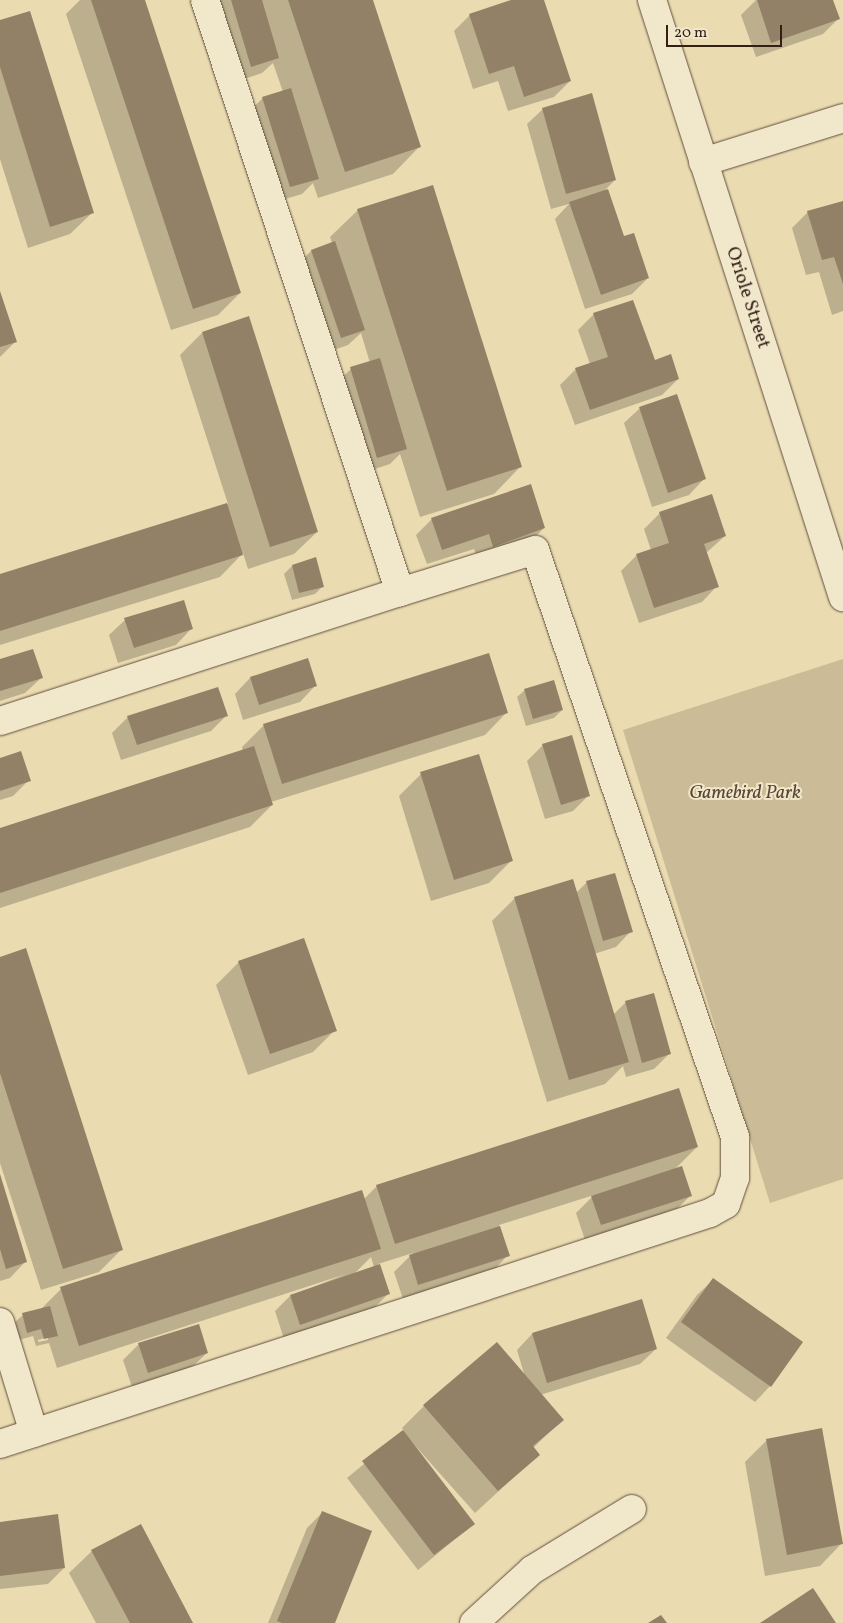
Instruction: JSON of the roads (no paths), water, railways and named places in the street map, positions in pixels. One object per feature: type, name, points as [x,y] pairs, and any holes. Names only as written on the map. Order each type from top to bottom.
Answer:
[{"type":"street","points":[[205,0],[400,592]]},
{"type":"street","name":"Oriole Street","points":[[652,0],[843,597]]},
{"type":"street","points":[[703,162],[843,118]]},
{"type":"street","points":[[0,721],[535,550],[735,1137],[735,1178],[726,1204],[710,1213],[0,1444]]},
{"type":"street","points":[[0,1322],[34,1433]]},
{"type":"street","points":[[474,1623],[532,1570],[632,1509]]},
{"type":"park label","name":"Gamebird Park","points":[[745,794]]}]
